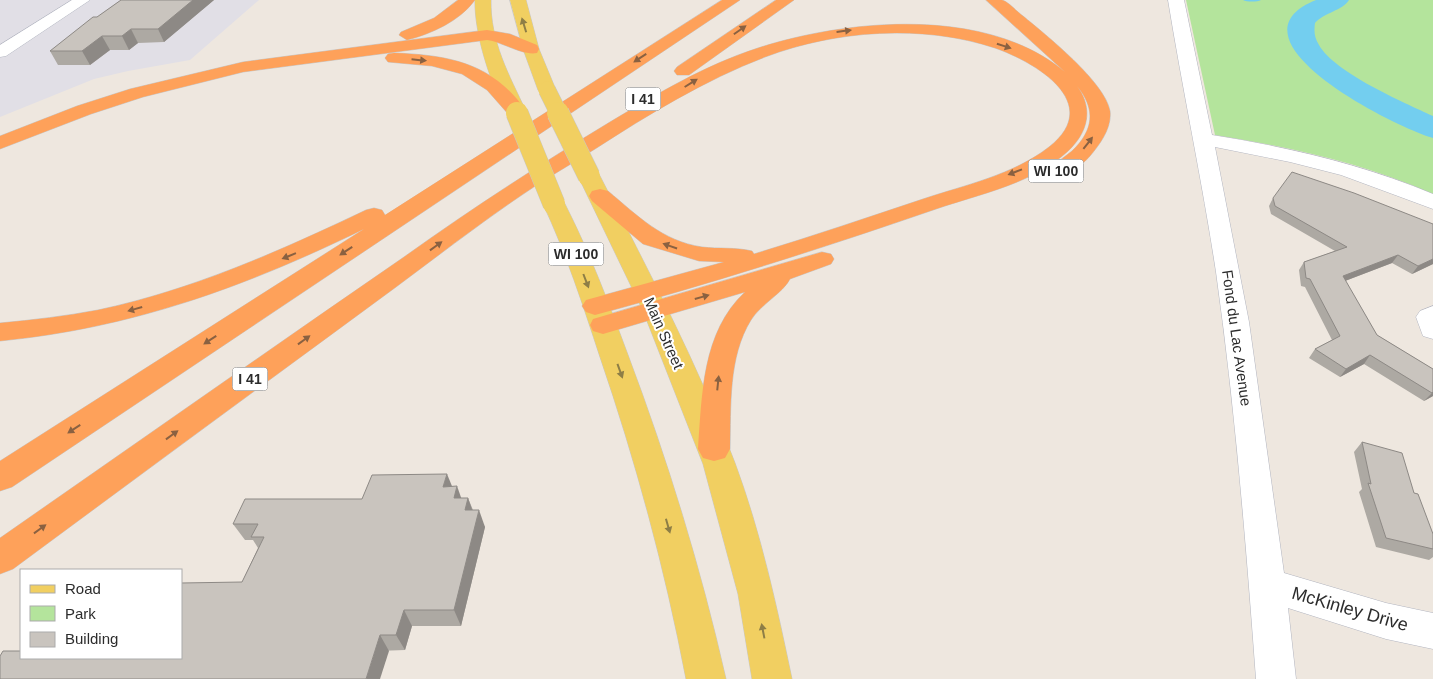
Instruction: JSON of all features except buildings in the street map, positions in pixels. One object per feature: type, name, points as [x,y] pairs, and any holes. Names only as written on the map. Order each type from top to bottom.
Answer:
[{"type":"highway","points":[[347,53],[430,27],[456,12],[467,0]]},
{"type":"highway","name":"I 41","points":[[0,478],[732,0]]},
{"type":"highway","name":"I 41","points":[[0,558],[500,200],[786,0]]},
{"type":"highway","name":"WI 100","points":[[786,262],[1007,195],[1078,157],[1097,131],[1100,112],[1099,105],[1081,79],[994,0]]},
{"type":"highway","points":[[500,200],[699,78],[758,52],[829,33],[869,28],[902,28],[937,30],[972,37],[1007,47],[1037,61],[1052,70],[1073,92],[1077,104],[1076,126],[1060,148],[1037,163],[786,262],[651,302],[599,315]]},
{"type":"highway","points":[[0,143],[84,110],[174,83],[243,67],[487,35],[504,36],[531,50]]},
{"type":"highway","points":[[0,156],[65,127],[166,92],[238,77],[367,60],[418,59],[464,68],[492,84],[516,111]]},
{"type":"highway","points":[[0,332],[53,326],[108,316],[183,296],[233,279],[303,250],[489,157]]},
{"type":"highway","points":[[594,186],[651,239],[686,251],[725,257],[786,262]]},
{"type":"highway","points":[[714,449],[718,382],[721,360],[729,335],[752,301],[786,262]]},
{"type":"main road","name":"WI 100","points":[[483,0],[482,13],[487,35],[599,315]]},
{"type":"main road","name":"Main Street","points":[[518,0],[531,50],[548,90],[651,302],[714,449],[756,594],[772,679]]},
{"type":"main road","points":[[599,315],[639,422],[695,623],[706,679]]},
{"type":"street","points":[[0,52],[82,0]]},
{"type":"street","name":"Fond du Lac Avenue","points":[[1176,0],[1227,268],[1244,372],[1268,585],[1276,679]]},
{"type":"street","points":[[1201,139],[1319,161],[1371,178],[1433,202]]},
{"type":"street","points":[[1433,315],[1429,317],[1433,330]]},
{"type":"street","name":"McKinley Drive","points":[[1268,585],[1357,613],[1433,631]]},
{"type":"shaded area","points":[[0,0],[259,0],[190,60],[94,79],[0,117]]},
{"type":"green space","points":[[1186,0],[1433,0],[1433,194],[1379,173],[1326,157],[1215,135]]},
{"type":"waterway","points":[[1245,0],[1259,0]]},
{"type":"waterway","points":[[1337,0],[1313,10],[1302,21],[1301,36],[1307,49],[1337,77],[1379,102],[1433,128]]}]
